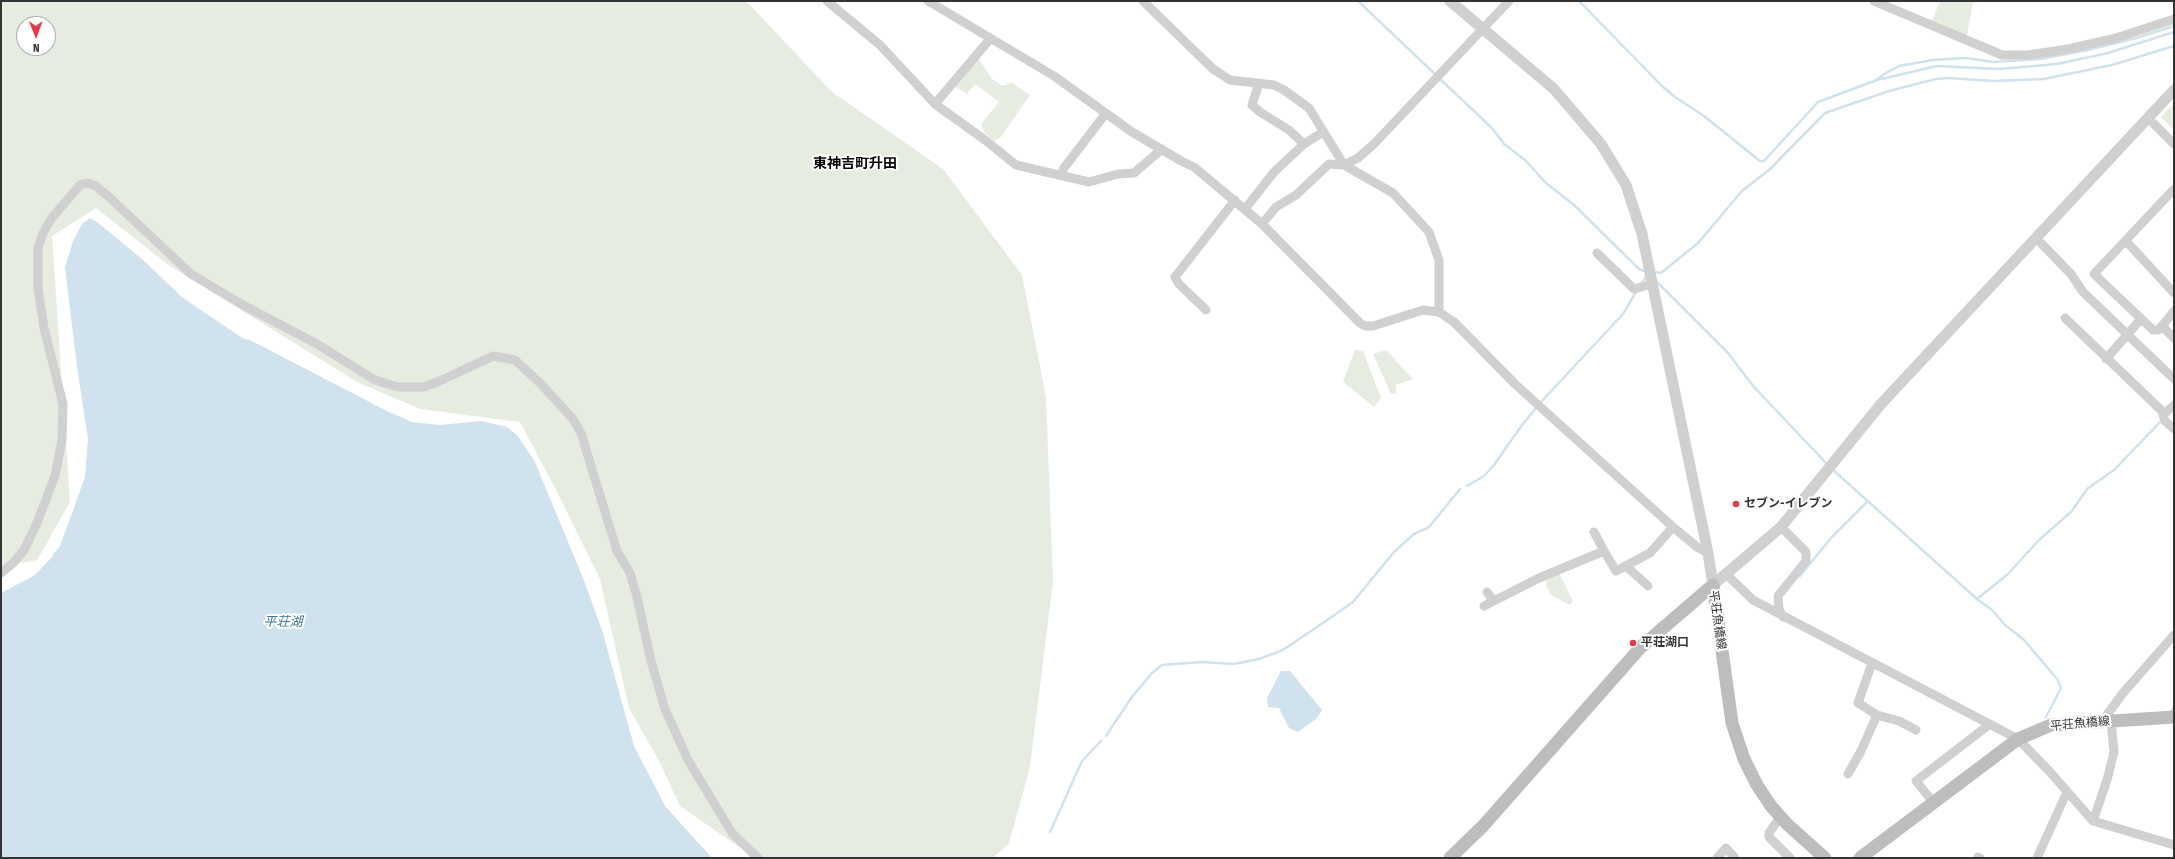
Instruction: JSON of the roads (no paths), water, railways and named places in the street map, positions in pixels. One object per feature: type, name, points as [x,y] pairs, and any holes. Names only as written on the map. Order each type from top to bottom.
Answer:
[{"type":"main road","name":"平荘魚橋線","points":[[1713,585],[1729,704],[1737,738],[1744,759],[1757,785],[1780,817],[1825,858]]},
{"type":"main road","name":"平荘魚橋線","points":[[1450,858],[1483,826],[1641,647],[1713,585]]},
{"type":"main road","name":"平荘魚橋線","points":[[1860,858],[2018,739],[2051,725],[2174,717]]},
{"type":"street","points":[[827,1],[880,45],[934,104],[985,140],[1016,165],[1052,175],[1061,175],[1089,182],[1118,174],[1134,173],[1162,149]]},
{"type":"street","points":[[928,1],[1054,76],[1132,132],[1194,167],[1262,224],[1360,323],[1366,326],[1373,326],[1423,310],[1439,312],[1454,322],[1539,406],[1697,547],[1708,553]]},
{"type":"street","points":[[1143,1],[1213,69],[1230,80],[1247,84],[1259,83],[1284,90],[1309,108],[1344,165]]},
{"type":"street","points":[[1450,1],[1554,89],[1601,144],[1626,185],[1642,234],[1648,266],[1646,284],[1708,553],[1713,585]]},
{"type":"street","points":[[1344,165],[1358,158],[1374,144],[1509,1]]},
{"type":"street","points":[[1874,1],[2002,56],[2028,55],[2068,49],[2116,38],[2174,19]]},
{"type":"street","points":[[934,104],[990,39]]},
{"type":"street","points":[[1259,83],[1252,105],[1260,112],[1289,130],[1304,144]]},
{"type":"street","points":[[1713,585],[1725,573],[1748,556],[1781,527],[1881,404],[2174,90]]},
{"type":"street","points":[[1061,175],[1064,168],[1106,113]]},
{"type":"street","points":[[2148,118],[2174,144]]},
{"type":"street","points":[[1245,209],[1274,172],[1304,144],[1323,132]]},
{"type":"street","points":[[1262,224],[1276,207],[1296,195],[1329,164],[1344,165],[1393,193],[1429,232],[1440,260],[1439,312]]},
{"type":"street","points":[[1,573],[13,563],[24,550],[37,523],[55,476],[62,440],[63,404],[44,328],[38,288],[38,248],[42,233],[51,219],[80,185],[88,183],[96,186],[108,196],[191,274],[243,305],[317,344],[375,380],[398,387],[424,386],[442,380],[493,356],[515,360],[540,383],[573,419],[581,432],[617,552],[630,573],[638,597],[651,661],[666,709],[679,741],[702,785],[732,833],[758,858]]},
{"type":"street","points":[[2174,189],[2094,274],[2140,320],[2153,330],[2158,330],[2174,311]]},
{"type":"street","points":[[1206,310],[1179,284],[1175,277],[1235,200]]},
{"type":"street","points":[[2036,238],[2071,274],[2084,292],[2174,379]]},
{"type":"street","points":[[2126,241],[2174,293]]},
{"type":"street","points":[[1597,252],[1634,289],[1646,284]]},
{"type":"street","points":[[2065,318],[2165,418],[2174,429]]},
{"type":"street","points":[[2106,359],[2140,320]]},
{"type":"street","points":[[2162,326],[2174,338]]},
{"type":"street","points":[[2165,418],[2174,405]]},
{"type":"street","points":[[1594,532],[1616,571],[1650,553],[1673,526]]},
{"type":"street","points":[[1781,527],[1806,552],[1806,561],[1778,596],[1783,617]]},
{"type":"street","points":[[1484,606],[1493,600],[1539,578],[1604,550]]},
{"type":"street","points":[[1626,566],[1648,586]]},
{"type":"street","points":[[1725,573],[1753,600],[1783,617],[2018,739],[2093,821],[2174,845]]},
{"type":"street","points":[[1487,592],[1493,600]]},
{"type":"street","points":[[2093,821],[2107,780],[2114,752],[2106,722],[2174,635]]},
{"type":"street","points":[[1872,663],[1858,703],[1877,715],[1898,721],[1916,730]]},
{"type":"street","points":[[1848,774],[1861,751],[1877,715]]},
{"type":"street","points":[[1933,802],[1916,781],[1990,724]]},
{"type":"street","points":[[2037,858],[2066,792]]},
{"type":"street","points":[[1780,817],[1769,833],[1769,837],[1790,858]]},
{"type":"street","points":[[1717,858],[1726,848],[1735,858]]},
{"type":"water","name":"平荘湖","points":[[90,218],[142,259],[183,298],[244,339],[250,340],[385,410],[412,422],[440,425],[481,421],[507,427],[517,435],[534,460],[583,578],[602,630],[634,746],[665,806],[712,858],[1,858],[1,593],[35,575],[54,555],[53,554],[60,546],[85,477],[88,439],[77,367],[65,267],[73,241],[82,224]]},
{"type":"water","points":[[1281,671],[1290,671],[1322,710],[1316,719],[1298,732],[1289,728],[1279,708],[1268,707],[1267,698]]},
{"type":"waterway","points":[[1358,1],[1436,75]]},
{"type":"waterway","points":[[1579,1],[1662,86],[1675,97],[1704,116],[1760,161],[1764,161],[1818,102],[1877,80],[1937,66],[1999,69],[2057,64],[2108,53],[2174,32]]},
{"type":"waterway","points":[[1877,80],[1884,74],[1899,66],[1933,60],[1966,58],[1993,62],[2040,59],[2088,50],[2136,38],[2174,26]]},
{"type":"waterway","points":[[1654,272],[1661,273],[1698,243],[1742,191],[1769,170],[1825,113],[1889,91],[1936,79],[1948,78],[1994,81],[2044,79],[2112,65],[2174,46]]},
{"type":"waterway","points":[[1440,79],[1492,128],[1504,144],[1525,160],[1546,183],[1574,205],[1639,269],[1647,272]]},
{"type":"waterway","points":[[1641,284],[1647,275]]},
{"type":"waterway","points":[[1656,281],[1728,353],[1754,387],[1827,464]]},
{"type":"waterway","points":[[1467,486],[1484,476],[1494,465],[1522,425],[1541,402],[1623,314],[1636,292]]},
{"type":"waterway","points":[[2046,717],[2061,688],[2058,680],[2023,639],[2005,625],[1992,610],[1977,599],[2008,574],[2039,540],[2072,511],[2087,489],[2114,470],[2162,420]]},
{"type":"waterway","points":[[1832,469],[1977,599]]},
{"type":"waterway","points":[[1106,736],[1132,697],[1152,673],[1162,665],[1202,662],[1234,664],[1259,659],[1283,650],[1333,616],[1353,602],[1394,552],[1414,534],[1429,527],[1460,489]]},
{"type":"waterway","points":[[1800,576],[1831,538],[1868,501]]},
{"type":"waterway","points":[[1050,832],[1082,761],[1101,741]]},
{"type":"place","name":"セブン-イレブン","points":[[1736,504]]},
{"type":"place","name":"平荘湖口","points":[[1633,643]]},
{"type":"district","name":"東神吉町升田","points":[[855,164]]}]
